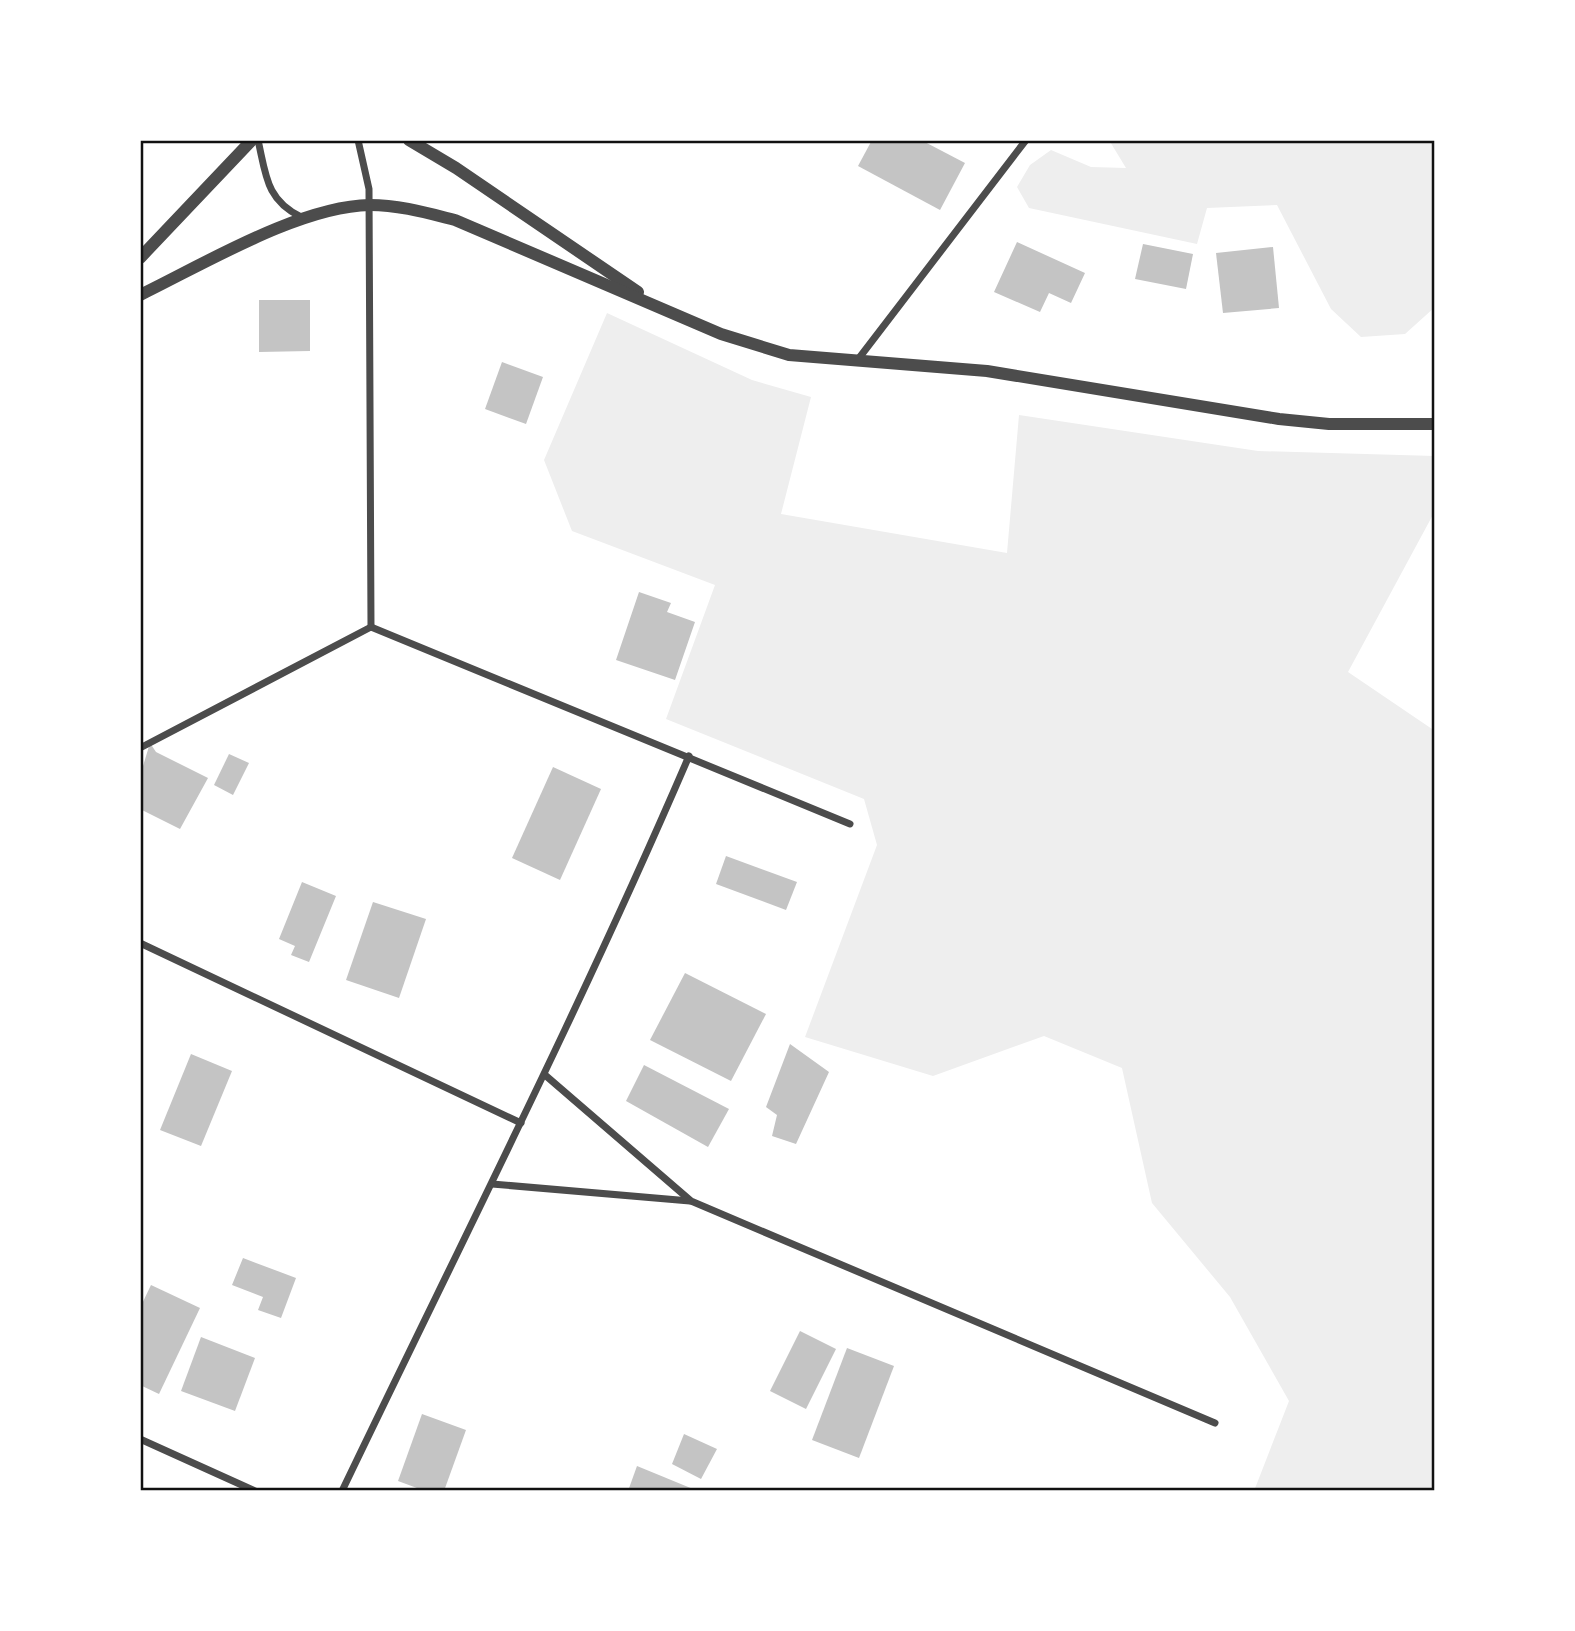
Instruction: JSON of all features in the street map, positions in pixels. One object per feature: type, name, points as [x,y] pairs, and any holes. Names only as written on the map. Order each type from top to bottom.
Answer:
[{"type":"street","points":[[140,258],[252,140]]},
{"type":"street","points":[[258,140],[274,199],[284,209],[301,218]]},
{"type":"street","points":[[358,140],[367,169],[369,205],[371,626]]},
{"type":"street","points":[[409,140],[456,168],[662,308]]},
{"type":"street","points":[[856,362],[1026,140]]},
{"type":"street","points":[[140,295],[301,218],[369,205],[414,209],[455,220],[755,347],[789,355],[987,372],[1279,419],[1329,424],[1435,424]]},
{"type":"street","points":[[140,748],[371,626]]},
{"type":"street","points":[[371,626],[850,824]]},
{"type":"street","points":[[342,1491],[545,1075],[628,899],[689,756]]},
{"type":"street","points":[[140,943],[522,1123]]},
{"type":"street","points":[[545,1075],[691,1201],[1214,1423]]},
{"type":"street","points":[[492,1184],[691,1201]]},
{"type":"street","points":[[140,1439],[255,1491]]},
{"type":"shaded area","points":[[1109,140],[1435,140],[1435,307],[1405,334],[1361,337],[1331,309],[1277,205],[1207,208],[1197,244],[1029,208],[1017,187],[1030,165],[1051,150],[1091,167],[1126,168]]},
{"type":"shaded area","points":[[607,313],[752,380],[811,397],[781,514],[1007,553],[1019,415],[1258,451],[1435,456],[1435,511],[1348,672],[1435,731],[1435,1491],[1254,1491],[1289,1401],[1230,1297],[1152,1203],[1122,1068],[1044,1036],[933,1076],[805,1037],[877,845],[864,799],[666,719],[715,585],[572,531],[544,460]]},
{"type":"building","points":[[872,140],[921,140],[965,163],[940,210],[858,166]]},
{"type":"building","points":[[1017,242],[1085,273],[1071,303],[1049,293],[1040,312],[994,292]]},
{"type":"building","points":[[1143,244],[1193,254],[1186,289],[1135,279]]},
{"type":"building","points":[[1273,247],[1279,308],[1223,313],[1216,253]]},
{"type":"building","points":[[259,300],[310,300],[310,351],[259,352]]},
{"type":"building","points":[[502,362],[543,377],[526,424],[485,409]]},
{"type":"building","points":[[639,592],[671,603],[667,612],[695,622],[675,680],[616,660]]},
{"type":"building","points":[[150,743],[156,752],[208,778],[180,829],[140,809],[140,776]]},
{"type":"building","points":[[229,754],[249,763],[233,795],[214,785]]},
{"type":"building","points":[[553,767],[601,789],[560,880],[512,858]]},
{"type":"building","points":[[726,856],[797,882],[786,910],[716,884]]},
{"type":"building","points":[[302,882],[336,896],[309,962],[291,955],[295,946],[279,939]]},
{"type":"building","points":[[373,902],[426,919],[399,998],[346,980]]},
{"type":"building","points":[[685,973],[766,1014],[731,1081],[650,1040]]},
{"type":"building","points":[[790,1044],[829,1072],[796,1144],[772,1136],[777,1115],[766,1107]]},
{"type":"building","points":[[191,1054],[232,1071],[201,1146],[160,1130]]},
{"type":"building","points":[[644,1065],[729,1109],[708,1147],[626,1101]]},
{"type":"building","points":[[243,1258],[296,1278],[281,1318],[258,1310],[263,1297],[232,1285]]},
{"type":"building","points":[[151,1285],[200,1308],[159,1394],[140,1385],[140,1308]]},
{"type":"building","points":[[800,1331],[836,1349],[806,1409],[770,1391]]},
{"type":"building","points":[[201,1337],[255,1358],[235,1411],[181,1391]]},
{"type":"building","points":[[847,1348],[894,1366],[859,1458],[812,1440]]},
{"type":"building","points":[[422,1414],[466,1430],[444,1491],[425,1491],[398,1481]]},
{"type":"building","points":[[684,1434],[717,1449],[701,1479],[672,1464]]},
{"type":"building","points":[[637,1466],[693,1489],[628,1491]]}]
